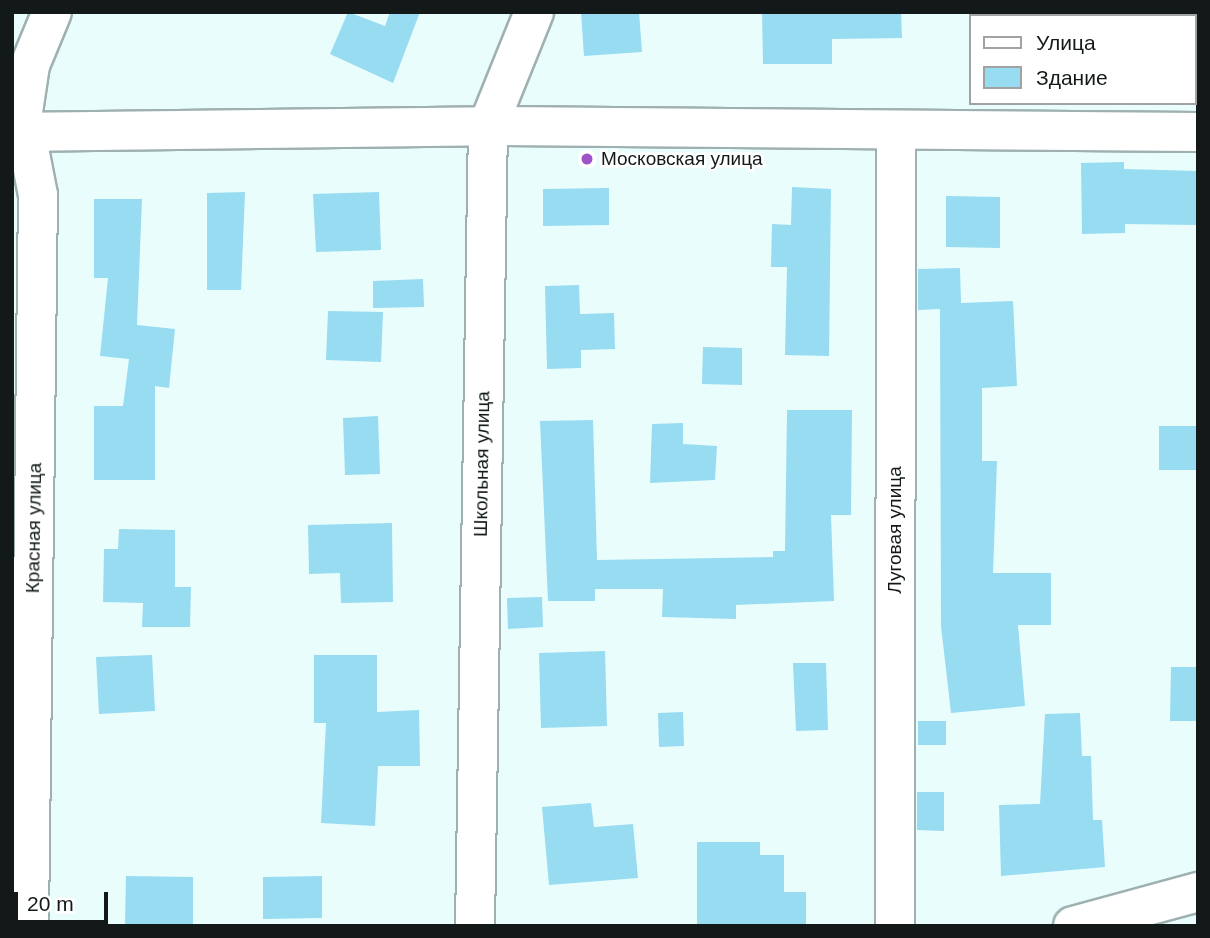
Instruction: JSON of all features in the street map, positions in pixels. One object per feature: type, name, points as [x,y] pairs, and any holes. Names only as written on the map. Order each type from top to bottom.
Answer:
[{"type":"street","points":[[52,12],[30,65],[15,130],[488,126],[896,134],[1065,119],[1198,132]]},
{"type":"street","name":"Школьная улица","points":[[475,926],[488,126],[534,12]]},
{"type":"street","name":"Красная улица","points":[[15,130],[38,195],[29,926]]},
{"type":"street","name":"Луговая улица","points":[[895,926],[896,134]]},
{"type":"street","points":[[1073,926],[1198,891]]},
{"type":"building","points":[[348,12],[385,26],[390,12],[420,12],[393,83],[330,54]]},
{"type":"building","points":[[581,12],[639,12],[642,52],[584,56]]},
{"type":"building","points":[[762,12],[901,12],[902,38],[832,39],[832,64],[763,64]]},
{"type":"building","points":[[1124,162],[1124,169],[1198,171],[1198,225],[1125,224],[1125,233],[1082,234],[1081,163]]},
{"type":"building","points":[[792,187],[831,189],[829,356],[785,355],[787,267],[771,267],[772,224],[791,225]]},
{"type":"building","points":[[609,188],[609,225],[543,226],[543,189]]},
{"type":"building","points":[[245,192],[241,290],[207,290],[207,193]]},
{"type":"building","points":[[379,192],[381,250],[316,252],[313,194]]},
{"type":"building","points":[[946,196],[1000,197],[1000,248],[946,247]]},
{"type":"building","points":[[94,199],[142,199],[137,325],[175,329],[169,388],[155,386],[155,480],[94,480],[94,406],[123,406],[129,359],[100,356],[108,278],[94,278]]},
{"type":"building","points":[[960,268],[961,303],[1013,301],[1017,386],[982,388],[982,461],[997,461],[993,573],[1051,573],[1051,625],[1018,625],[1025,706],[951,713],[941,626],[940,309],[918,310],[918,269]]},
{"type":"building","points":[[423,279],[424,307],[373,308],[373,281]]},
{"type":"building","points":[[579,285],[580,314],[614,313],[615,349],[581,350],[581,368],[547,369],[545,286]]},
{"type":"building","points":[[328,311],[383,312],[381,362],[326,360]]},
{"type":"building","points":[[703,347],[742,348],[742,385],[702,384]]},
{"type":"building","points":[[787,410],[852,410],[851,515],[831,515],[834,601],[736,605],[736,619],[662,617],[663,589],[595,589],[595,601],[548,601],[540,421],[593,420],[597,560],[773,557],[773,551],[785,551]]},
{"type":"building","points":[[378,416],[380,474],[345,475],[343,418]]},
{"type":"building","points":[[683,423],[683,444],[717,446],[715,480],[650,483],[652,424]]},
{"type":"building","points":[[1159,426],[1198,426],[1198,470],[1159,470]]},
{"type":"building","points":[[392,523],[393,602],[341,603],[340,573],[309,574],[308,525]]},
{"type":"building","points":[[119,529],[175,530],[175,587],[191,587],[190,627],[142,627],[143,603],[103,602],[104,549],[118,549]]},
{"type":"building","points":[[542,597],[543,627],[508,629],[507,598]]},
{"type":"building","points":[[605,651],[607,726],[541,728],[539,653]]},
{"type":"building","points":[[152,655],[155,711],[99,714],[96,657]]},
{"type":"building","points":[[314,655],[377,655],[377,712],[419,710],[420,766],[378,766],[375,826],[321,823],[326,723],[314,723]]},
{"type":"building","points":[[793,663],[826,663],[828,730],[796,731]]},
{"type":"building","points":[[1171,667],[1198,667],[1198,721],[1170,721]]},
{"type":"building","points":[[683,712],[684,746],[659,747],[658,713]]},
{"type":"building","points":[[1080,713],[1082,756],[1091,756],[1093,820],[1102,820],[1105,867],[1001,876],[999,805],[1040,804],[1045,714]]},
{"type":"building","points":[[918,721],[946,721],[946,745],[918,745]]},
{"type":"building","points":[[917,792],[944,792],[944,831],[917,830]]},
{"type":"building","points":[[591,803],[594,827],[633,824],[638,878],[549,885],[542,807]]},
{"type":"building","points":[[697,842],[760,842],[760,855],[784,855],[784,892],[806,892],[806,924],[697,924]]},
{"type":"building","points":[[126,876],[193,877],[193,926],[125,926]]},
{"type":"building","points":[[322,876],[322,918],[263,919],[263,877]]},
{"type":"place","name":"Московская улица","points":[[587,159]]}]
